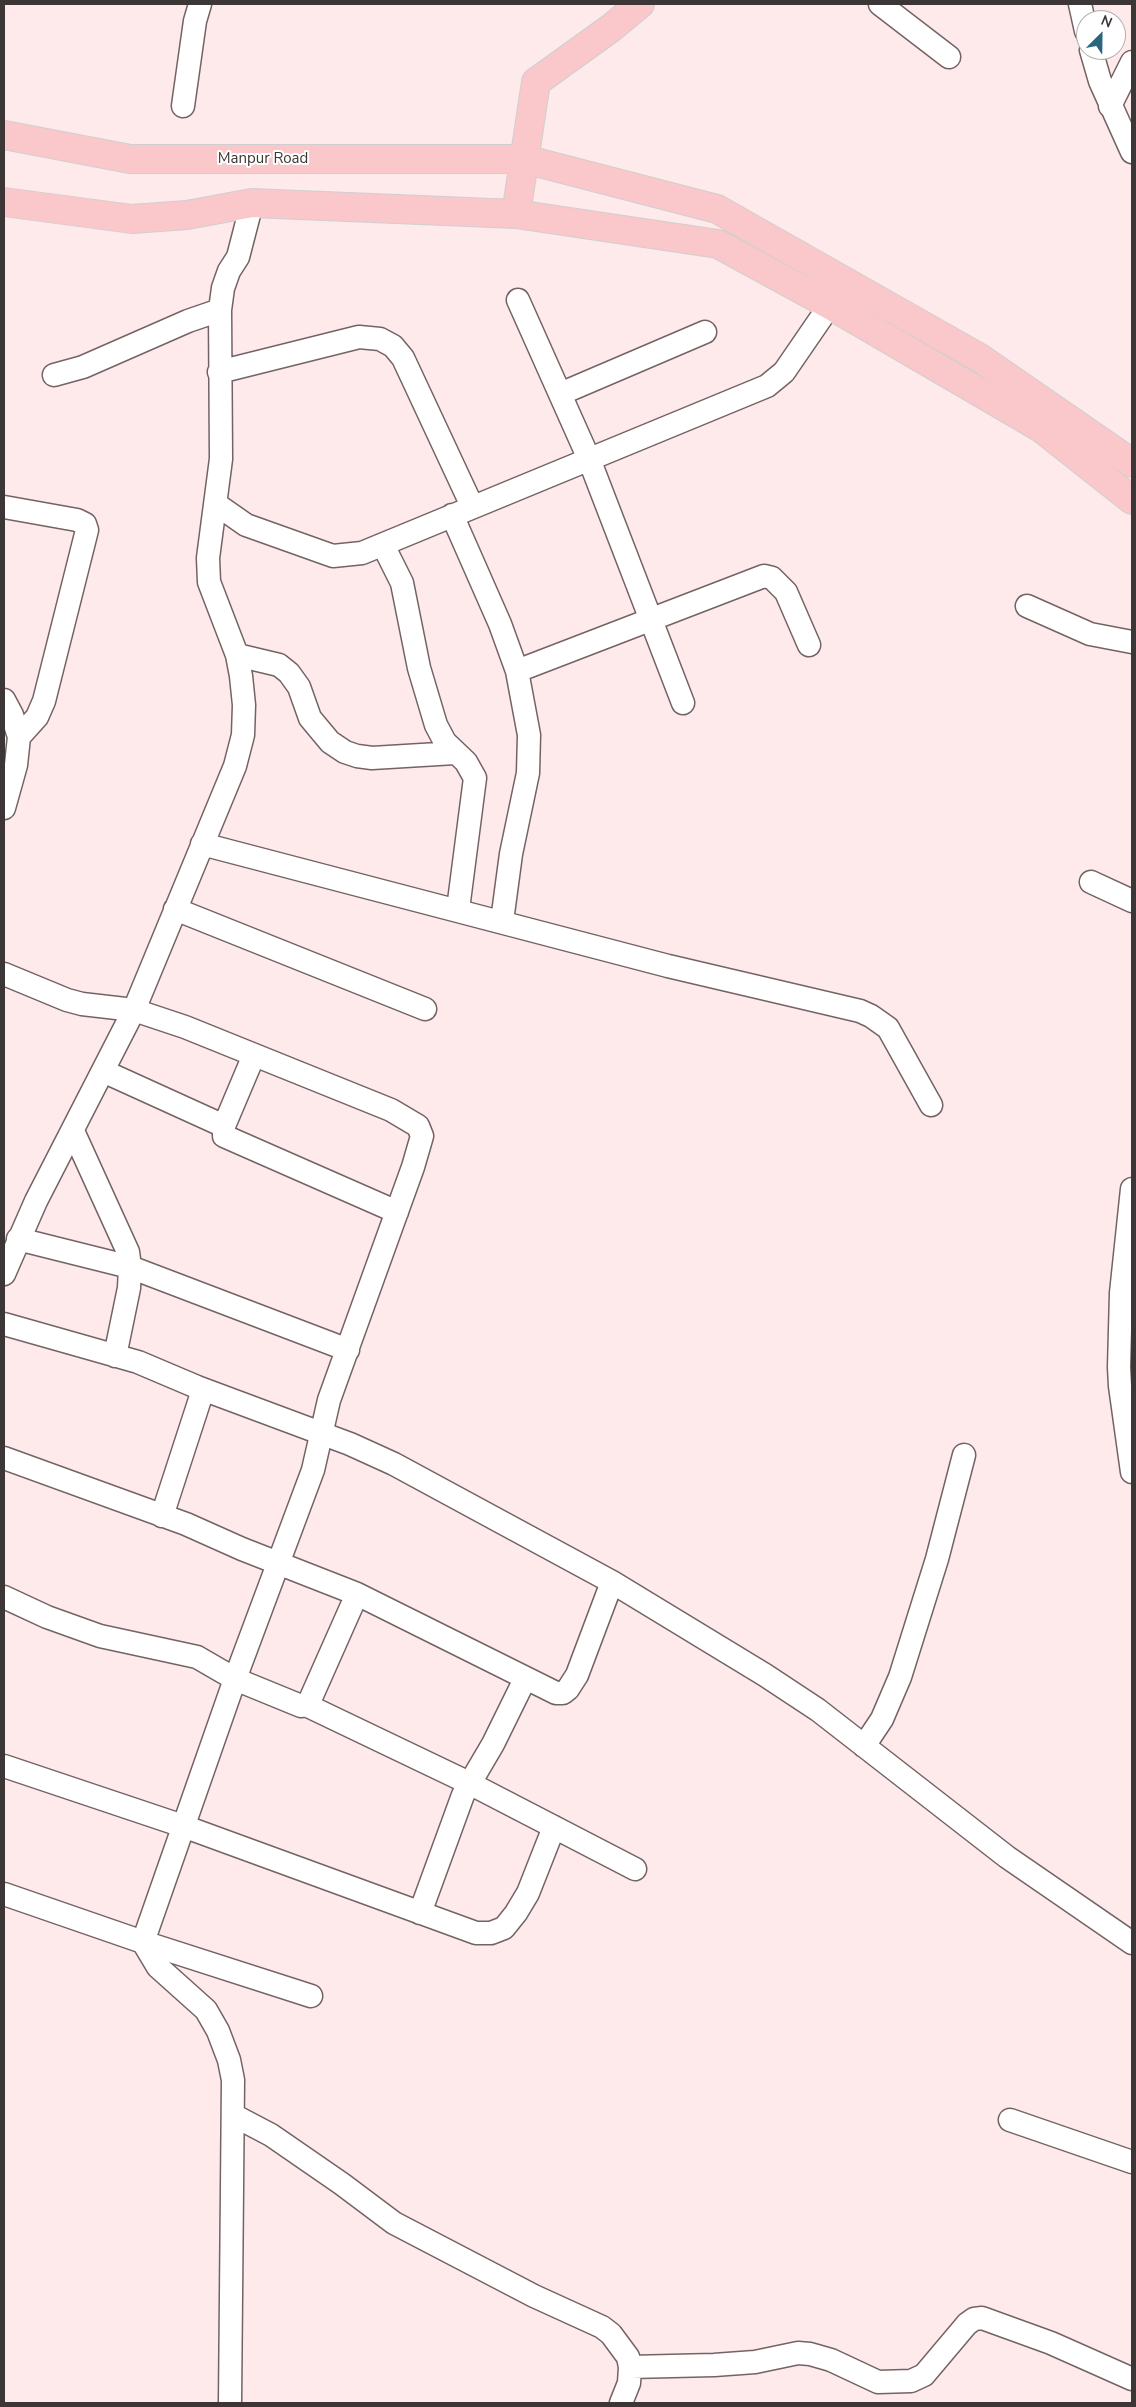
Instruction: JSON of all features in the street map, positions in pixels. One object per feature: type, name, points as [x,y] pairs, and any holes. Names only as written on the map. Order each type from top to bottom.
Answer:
[{"type":"main road","points":[[516,214],[536,82],[640,4]]},
{"type":"main road","name":"Manpur Road","points":[[4,135],[130,159],[524,159],[717,209],[980,358],[1132,463]]},
{"type":"main road","points":[[4,202],[132,219],[187,215],[252,203],[516,214],[718,244],[830,305],[1041,428],[1132,500]]},
{"type":"street","points":[[183,106],[200,4]]},
{"type":"street","points":[[880,4],[949,57]]},
{"type":"street","points":[[1094,60],[1110,106],[1132,152]]},
{"type":"street","points":[[1110,106],[1132,62]]},
{"type":"street","points":[[4,1274],[18,1239],[134,1010],[235,766],[243,735],[244,705],[237,655],[209,582],[208,558],[221,459],[220,310],[223,288],[229,270],[238,257],[252,203]]},
{"type":"street","points":[[518,300],[589,459],[683,703]]},
{"type":"street","points":[[216,504],[246,525],[333,556],[347,556],[382,545],[462,510],[751,393],[780,378],[830,305]]},
{"type":"street","points":[[54,375],[83,368],[179,325],[220,310]]},
{"type":"street","points":[[560,394],[705,332]]},
{"type":"street","points":[[219,372],[369,336],[393,346],[403,358],[462,510],[517,671],[525,705],[530,754],[502,921]]},
{"type":"street","points":[[4,507],[77,520],[85,524],[87,530],[44,701],[37,717],[19,737]]},
{"type":"street","points":[[382,545],[402,583],[419,668],[436,726],[445,742],[466,762],[475,778],[458,910]]},
{"type":"street","points":[[517,671],[650,618],[764,576],[772,578],[786,592],[808,645]]},
{"type":"street","points":[[1027,606],[1090,634],[1132,642]]},
{"type":"street","points":[[237,655],[279,665],[289,673],[299,687],[310,718],[330,742],[345,752],[356,756],[372,758],[456,753]]},
{"type":"street","points":[[4,808],[16,764],[19,737],[6,707]]},
{"type":"street","points":[[202,844],[668,966],[843,1007],[871,1016],[888,1028],[931,1105]]},
{"type":"street","points":[[1091,882],[1132,901]]},
{"type":"street","points":[[175,909],[425,1009]]},
{"type":"street","points":[[4,974],[67,1000],[134,1010],[185,1027],[392,1110],[418,1126],[422,1136],[419,1150],[320,1432],[313,1470],[235,1679],[143,1942]]},
{"type":"street","points":[[254,1055],[224,1126],[224,1136],[233,1142],[397,1212]]},
{"type":"street","points":[[103,1071],[224,1126]]},
{"type":"street","points":[[73,1131],[128,1252],[130,1268],[126,1309],[115,1356]]},
{"type":"street","points":[[1132,1189],[1121,1294],[1120,1367],[1120,1386],[1132,1472]]},
{"type":"street","points":[[18,1239],[130,1268],[348,1350]]},
{"type":"street","points":[[4,1324],[138,1362],[203,1390],[320,1432],[394,1464],[612,1582],[765,1675],[818,1710],[1023,1869],[1132,1943]]},
{"type":"street","points":[[162,1516],[203,1390]]},
{"type":"street","points":[[864,1746],[882,1718],[900,1677],[938,1559],[964,1455]]},
{"type":"street","points":[[4,1458],[162,1516],[356,1594],[556,1693],[563,1693],[568,1689],[577,1674],[612,1582]]},
{"type":"street","points":[[306,1705],[310,1700],[356,1594]]},
{"type":"street","points":[[4,1597],[46,1617],[100,1636],[196,1658],[235,1679],[300,1706],[306,1705],[469,1783],[635,1869]]},
{"type":"street","points":[[420,1913],[456,1810],[469,1783],[493,1744],[525,1679]]},
{"type":"street","points":[[4,1766],[183,1826],[476,1933],[491,1933],[504,1928],[528,1894],[554,1827]]},
{"type":"street","points":[[4,1894],[143,1942],[311,1996]]},
{"type":"street","points":[[143,1942],[158,1966],[206,2010],[218,2031],[229,2060],[233,2080],[230,2403]]},
{"type":"street","points":[[233,2115],[271,2135],[394,2223],[534,2296],[602,2327],[620,2344],[628,2357],[630,2367],[629,2383],[621,2403]]},
{"type":"street","points":[[1010,2120],[1132,2162]]},
{"type":"street","points":[[630,2367],[756,2362],[798,2353],[810,2354],[831,2360],[878,2382],[911,2381],[924,2375],[967,2324],[974,2319],[982,2318],[1051,2343],[1132,2379]]}]
